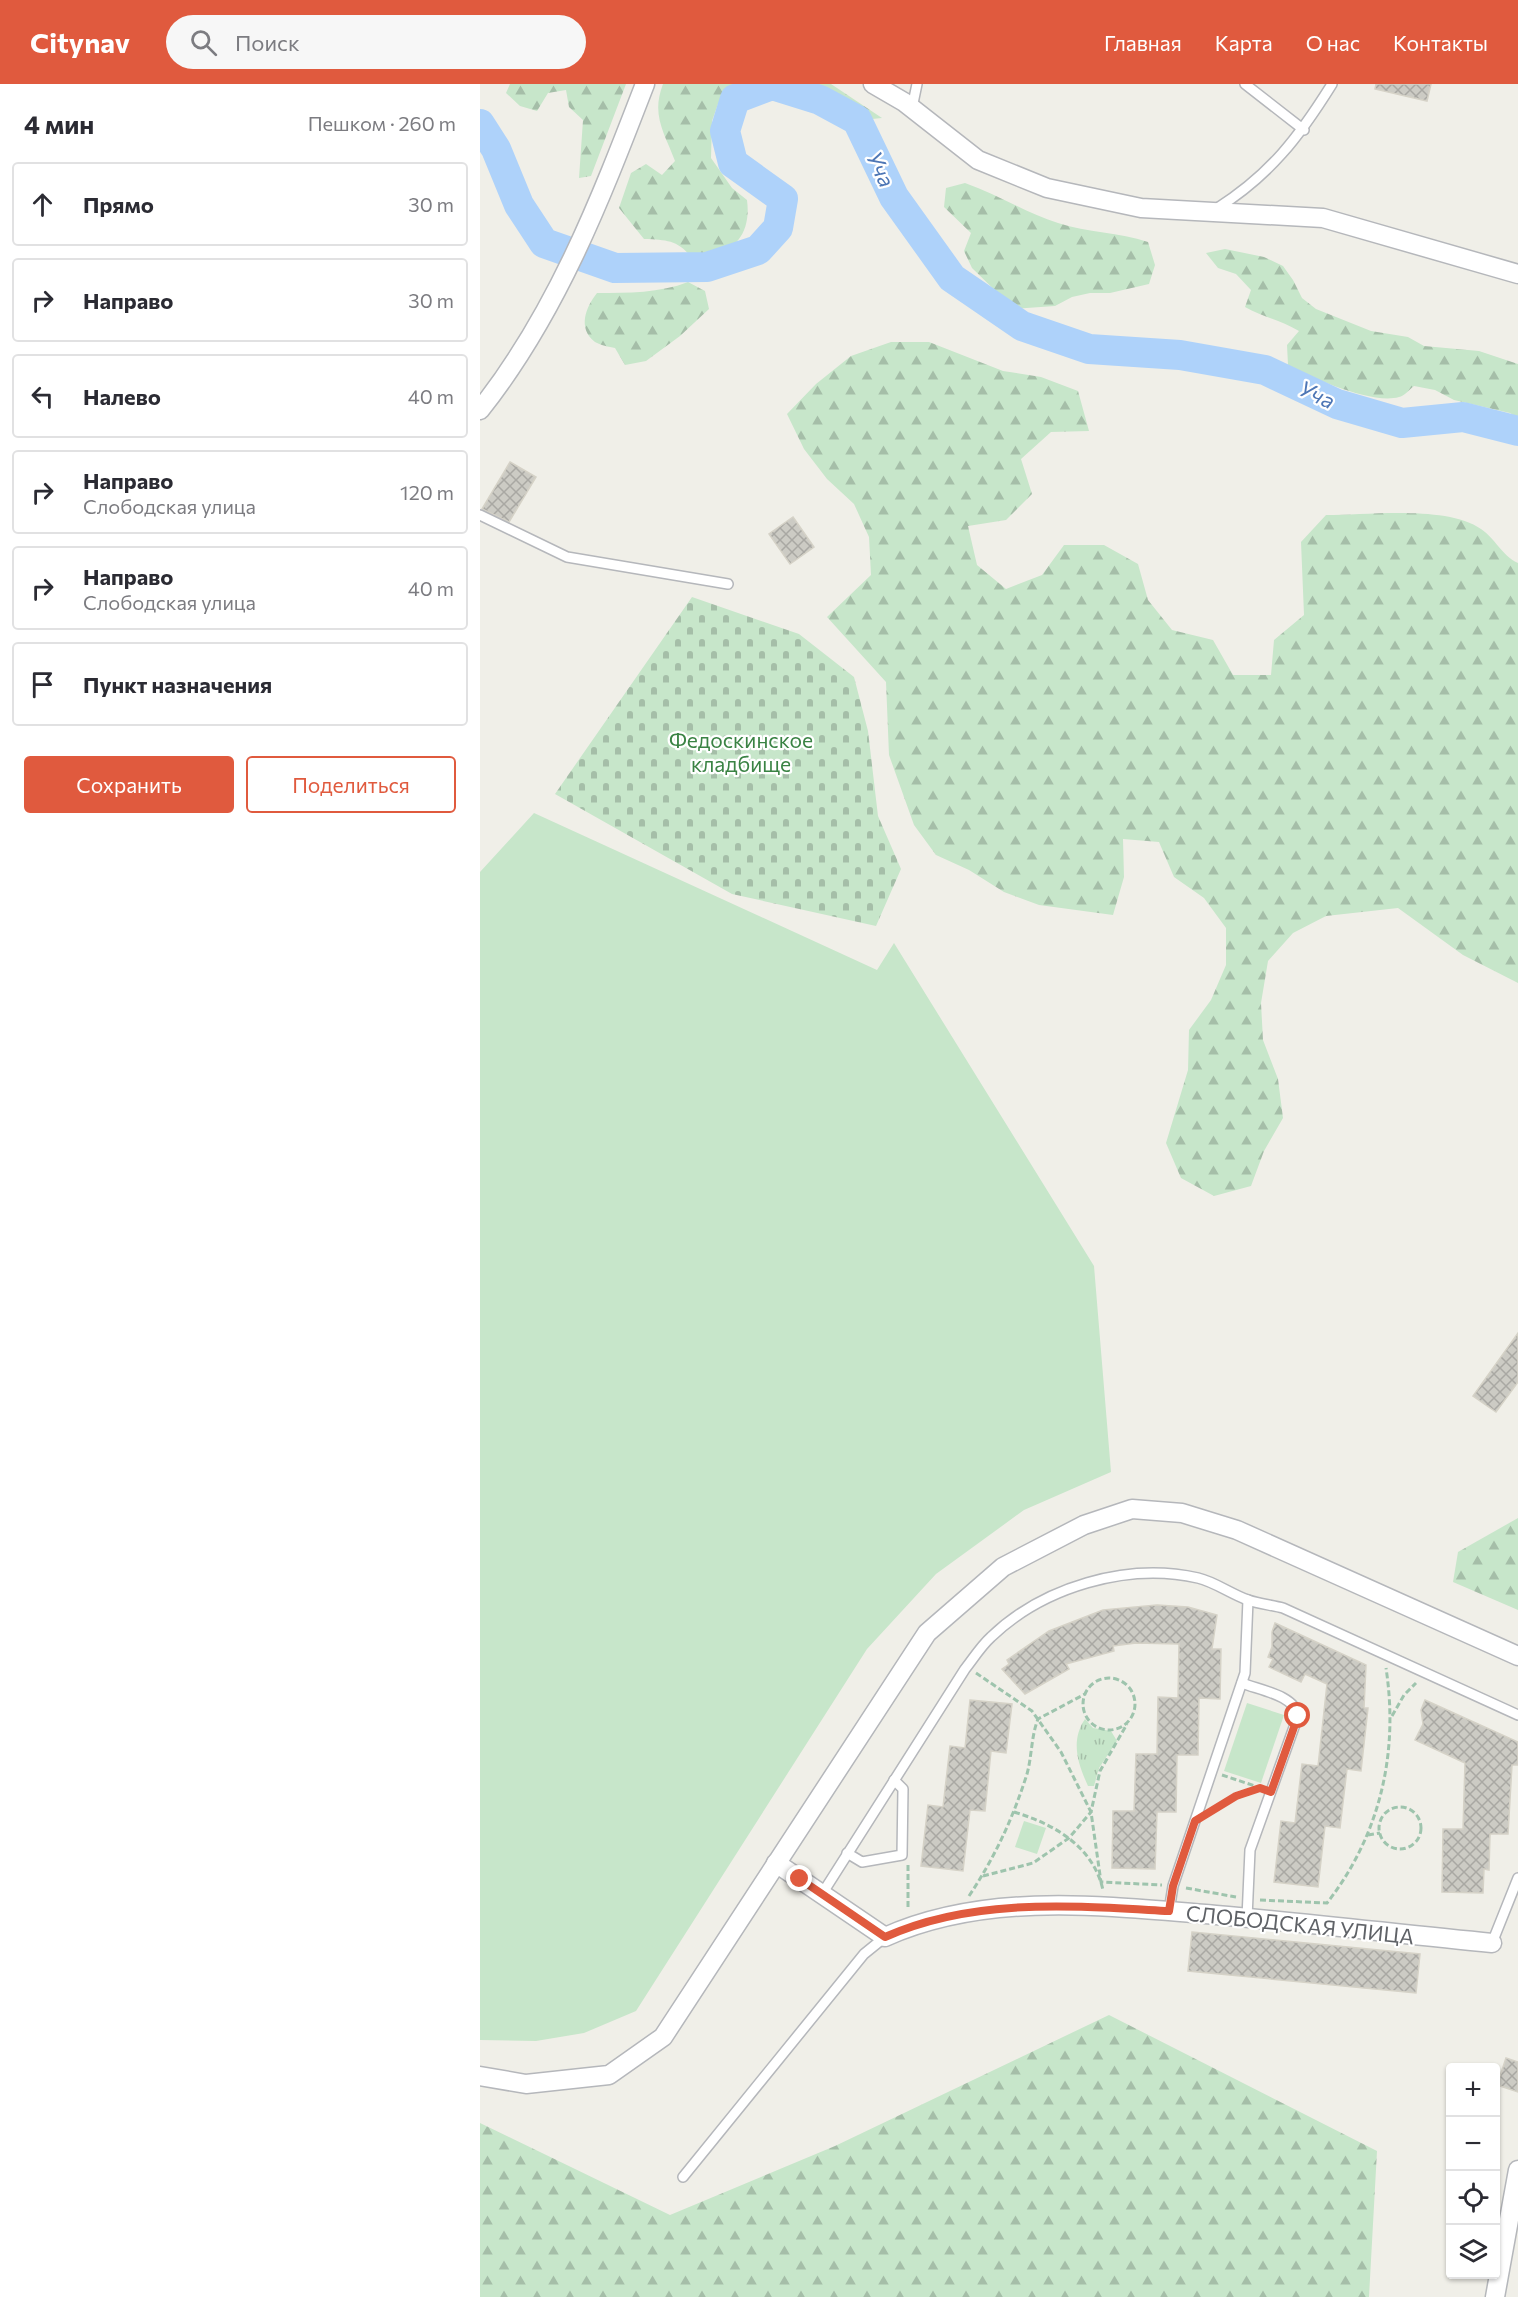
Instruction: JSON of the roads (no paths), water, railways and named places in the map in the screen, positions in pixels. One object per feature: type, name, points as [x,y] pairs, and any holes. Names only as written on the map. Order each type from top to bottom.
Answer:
[{"type":"street","points":[[480,410],[495,391],[552,300],[587,231],[645,84]]},
{"type":"street","points":[[873,84],[912,109],[978,160],[1047,188],[1141,208],[1323,218],[1518,274]]},
{"type":"street","points":[[480,2076],[526,2084],[609,2075],[663,2037],[927,1633],[1003,1567],[1084,1525],[1132,1509],[1182,1513],[1237,1530],[1518,1656]]},
{"type":"street","points":[[776,1863],[885,1937]]},
{"type":"street","name":"СЛОБОДСКАЯ УЛИЦА","points":[[885,1937],[908,1927],[1008,1906],[1169,1911],[1492,1943]]},
{"type":"street","points":[[1495,2297],[1518,2170]]},
{"type":"lane","points":[[912,109],[917,84]]},
{"type":"lane","points":[[1245,84],[1304,130]]},
{"type":"lane","points":[[1212,212],[1249,188],[1304,130],[1332,84]]},
{"type":"lane","points":[[480,515],[567,557],[728,584]]},
{"type":"lane","points":[[822,1894],[967,1667],[990,1638],[1023,1611],[1065,1590],[1113,1577],[1161,1572],[1200,1578],[1248,1600],[1283,1608],[1518,1715]]},
{"type":"lane","points":[[1169,1911],[1173,1886],[1245,1673],[1248,1600]]},
{"type":"lane","points":[[1242,1683],[1288,1700],[1297,1709],[1296,1724],[1250,1850],[1247,1918]]},
{"type":"lane","points":[[847,1853],[862,1862],[902,1855],[903,1790],[894,1780]]},
{"type":"lane","points":[[1492,1943],[1518,1878]]},
{"type":"lane","points":[[683,2177],[864,1954],[885,1937]]},
{"type":"waterway","name":"Уча","points":[[480,124],[496,149],[519,205],[544,243],[615,268],[707,267],[758,250],[778,228],[783,199],[733,163],[725,131],[735,99],[772,85],[820,100],[857,120],[894,197],[952,278],[1022,326],[1089,349],[1180,355],[1265,370],[1337,404],[1402,423],[1463,417],[1518,431]]},
{"type":"park label","name":"Федоскинское кладбище","points":[[741,751]]}]
